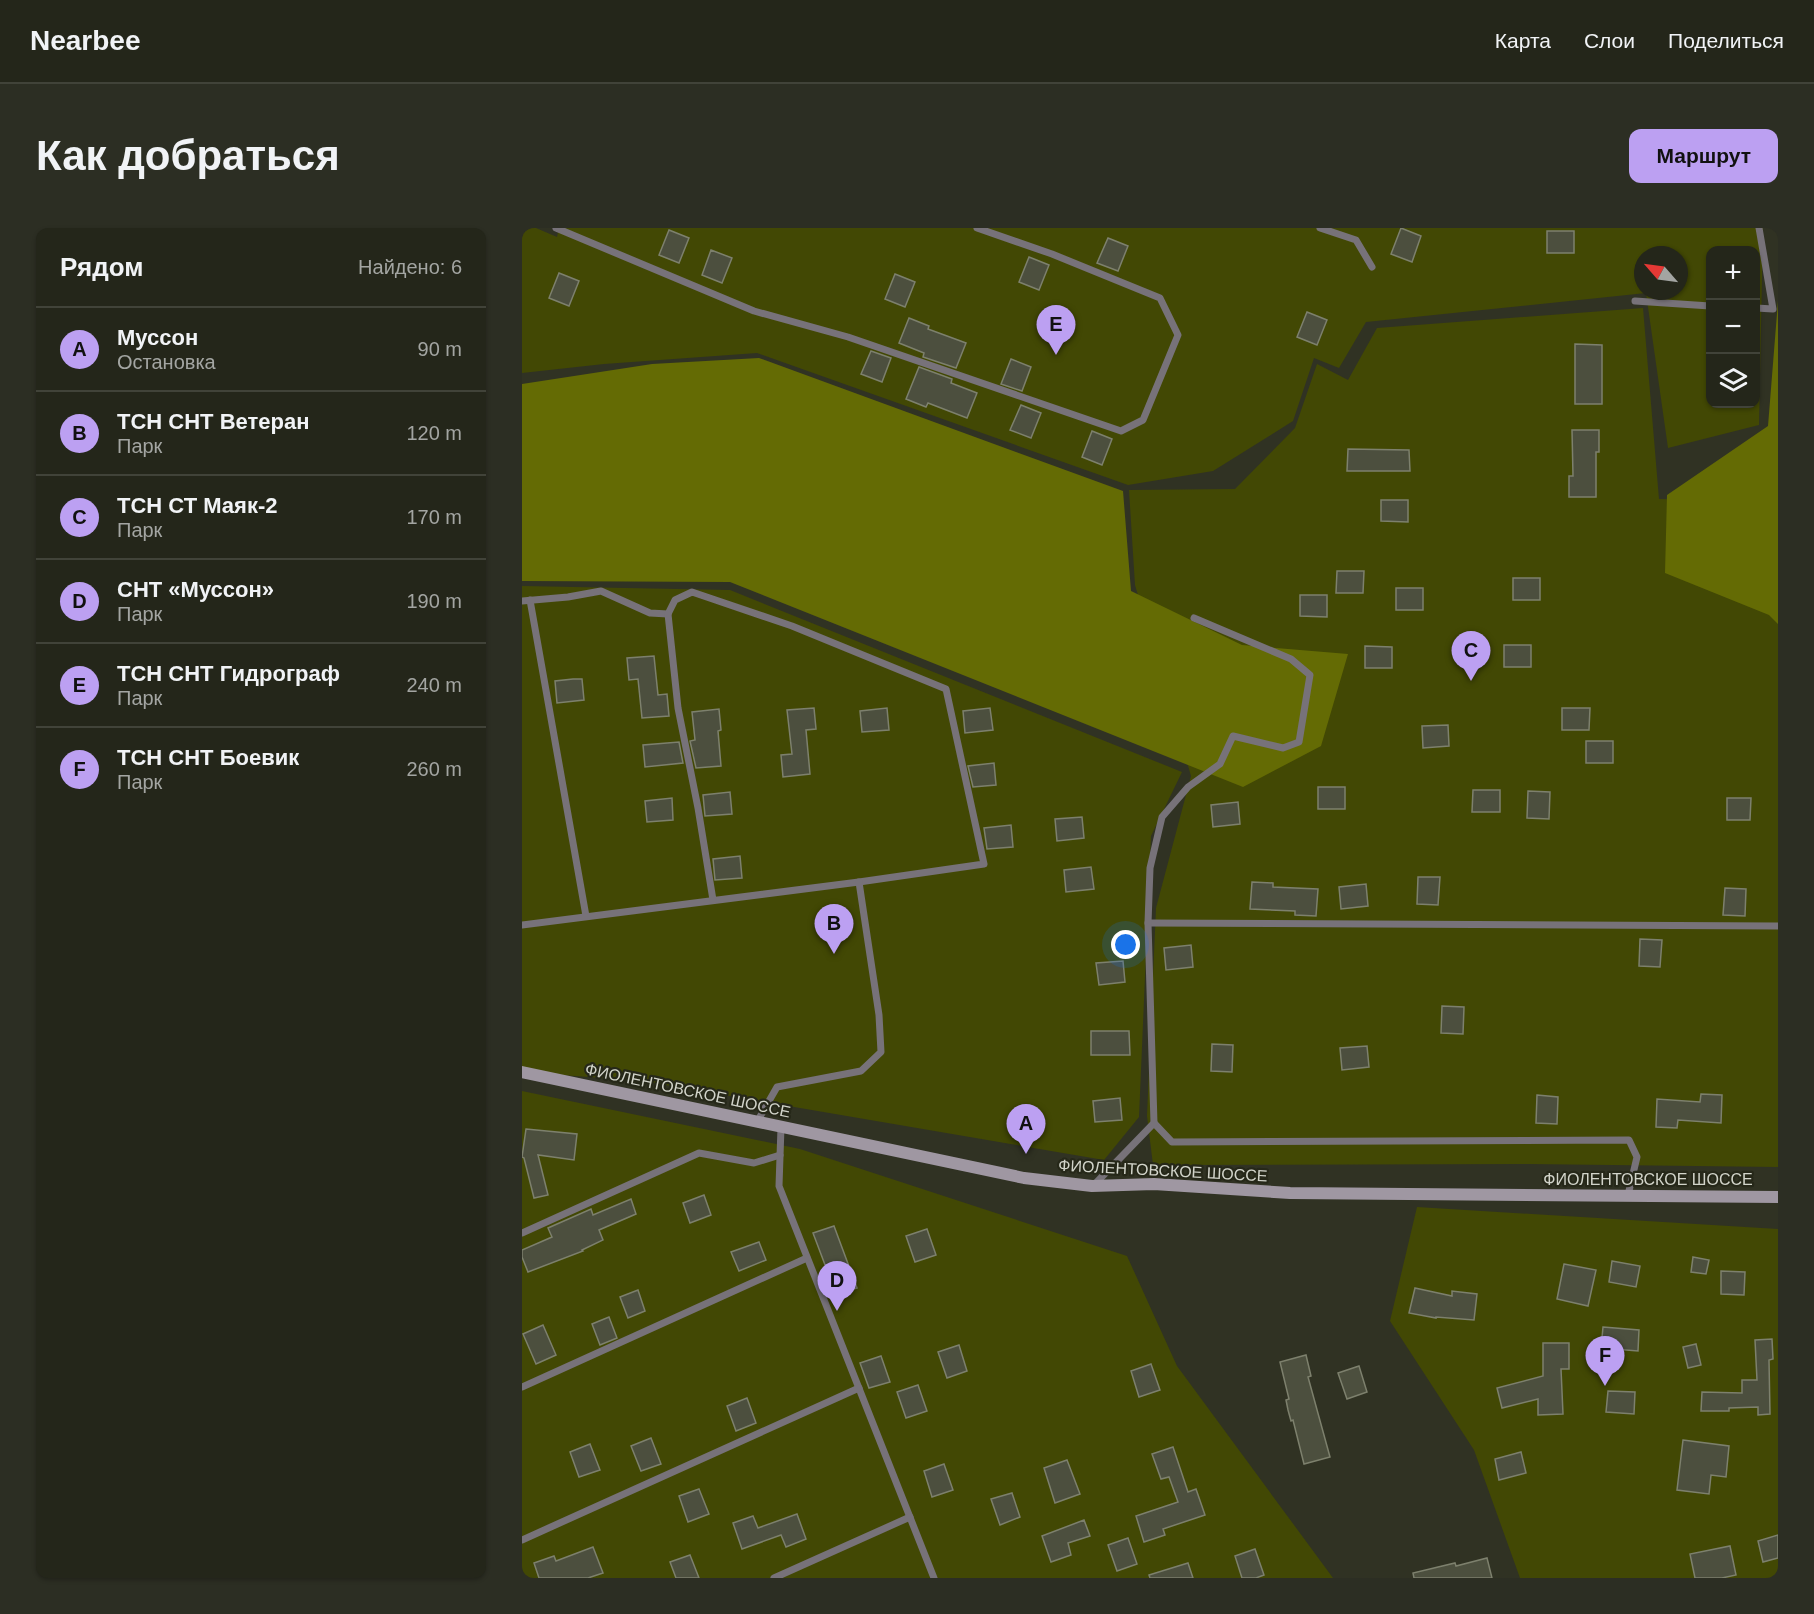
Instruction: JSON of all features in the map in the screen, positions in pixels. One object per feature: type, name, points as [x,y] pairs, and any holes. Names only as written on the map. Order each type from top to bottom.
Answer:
[{"type":"main road","name":"ФИОЛЕНТОВСКОЕ ШОССЕ","points":[[522,1072],[1024,1178],[1092,1186],[1154,1184],[1290,1193],[1778,1197]]},
{"type":"lane","points":[[556,228],[753,311],[848,337],[1121,430],[1143,420],[1178,335],[1160,298],[1052,254],[977,228]]},
{"type":"lane","points":[[1320,228],[1356,240],[1372,267]]},
{"type":"lane","points":[[1759,228],[1773,309],[1760,308]]},
{"type":"lane","points":[[1635,301],[1706,306]]},
{"type":"lane","points":[[586,916],[526,601],[601,591],[650,613],[668,614]]},
{"type":"lane","points":[[522,925],[859,882],[948,867],[984,864],[946,689],[792,626],[715,598],[692,592],[675,600],[668,614],[678,708],[714,900]]},
{"type":"lane","points":[[1194,618],[1291,659],[1310,675],[1299,742],[1283,748],[1233,736],[1220,764],[1188,787],[1162,817],[1150,868],[1148,923],[1154,1124],[1172,1142],[1629,1140],[1637,1157],[1628,1195]]},
{"type":"lane","points":[[757,1122],[777,1087],[861,1071],[881,1052],[879,1015],[859,882]]},
{"type":"lane","points":[[1148,923],[1778,926]]},
{"type":"lane","points":[[1092,1186],[1154,1124]]},
{"type":"lane","points":[[781,1127],[779,1186],[934,1578]]},
{"type":"lane","points":[[522,1233],[699,1153],[754,1163],[780,1155]]},
{"type":"lane","points":[[522,1387],[807,1258]]},
{"type":"lane","points":[[522,1540],[859,1389]]},
{"type":"lane","points":[[774,1578],[910,1517]]},
{"type":"green space","points":[[522,228],[536,228],[557,237],[559,228],[1763,228],[1760,376],[1760,246],[1706,246],[1706,408],[1759,408],[1759,425],[1668,448],[1647,300],[1688,300],[1688,246],[1634,246],[1634,294],[1366,322],[1339,368],[1314,358],[1293,421],[1213,471],[1128,485],[757,353],[604,364],[522,373]]},
{"type":"green space","points":[[1643,308],[1659,499],[1778,502],[1778,1167],[1528,1164],[1153,1165],[1147,1116],[1156,908],[1191,776],[1135,585],[1129,490],[1235,489],[1295,428],[1317,364],[1348,380],[1377,328]]},
{"type":"green space","points":[[522,586],[730,590],[1182,772],[1151,836],[1139,1117],[1104,1160],[642,1081],[522,1072]]},
{"type":"green space","points":[[522,1091],[800,1149],[1127,1256],[1177,1366],[1333,1578],[522,1578]]},
{"type":"green space","points":[[1417,1207],[1778,1229],[1778,1578],[1520,1578],[1474,1450],[1390,1321]]},
{"type":"shaded area","points":[[1778,301],[1778,624],[1769,615],[1665,573],[1667,495],[1768,426]]},
{"type":"shaded area","points":[[759,358],[1123,491],[1131,591],[1242,645],[1348,654],[1321,746],[1243,787],[730,582],[522,581],[522,384],[652,364]]},
{"type":"building","points":[[1401,228],[1421,236],[1412,262],[1391,254]]},
{"type":"building","points":[[669,230],[689,238],[679,263],[659,255]]},
{"type":"building","points":[[1547,231],[1574,231],[1574,253],[1547,253]]},
{"type":"building","points":[[1108,238],[1128,246],[1118,271],[1097,263]]},
{"type":"building","points":[[711,250],[732,258],[722,283],[702,275]]},
{"type":"building","points":[[1029,257],[1049,265],[1039,290],[1019,282]]},
{"type":"building","points":[[559,273],[579,281],[569,306],[549,298]]},
{"type":"building","points":[[895,274],[915,282],[905,307],[885,299]]},
{"type":"building","points":[[1307,312],[1327,320],[1317,345],[1297,337]]},
{"type":"building","points":[[909,318],[929,326],[928,329],[966,343],[956,368],[923,357],[924,353],[899,343]]},
{"type":"building","points":[[1575,344],[1602,345],[1602,404],[1575,404]]},
{"type":"building","points":[[871,351],[891,358],[882,382],[861,374]]},
{"type":"building","points":[[1011,359],[1031,367],[1022,391],[1001,384]]},
{"type":"building","points":[[919,367],[952,379],[951,383],[977,393],[967,418],[928,403],[926,407],[906,399]]},
{"type":"building","points":[[1021,405],[1041,413],[1031,438],[1010,430]]},
{"type":"building","points":[[1572,430],[1599,430],[1599,452],[1596,452],[1596,497],[1569,497],[1569,476],[1573,476]]},
{"type":"building","points":[[1092,431],[1112,439],[1102,465],[1082,457]]},
{"type":"building","points":[[1348,449],[1409,450],[1410,471],[1347,471]]},
{"type":"building","points":[[1381,500],[1408,500],[1408,522],[1381,521]]},
{"type":"building","points":[[1337,571],[1364,571],[1363,593],[1336,593]]},
{"type":"building","points":[[1513,578],[1540,578],[1540,600],[1513,600]]},
{"type":"building","points":[[1396,588],[1423,588],[1423,610],[1396,610]]},
{"type":"building","points":[[1300,595],[1327,595],[1327,617],[1300,616]]},
{"type":"building","points":[[1504,645],[1531,645],[1531,667],[1504,667]]},
{"type":"building","points":[[1365,646],[1392,647],[1392,668],[1365,668]]},
{"type":"building","points":[[654,656],[658,695],[667,694],[669,716],[642,718],[638,679],[629,680],[627,658]]},
{"type":"building","points":[[582,679],[584,700],[557,703],[555,681]]},
{"type":"building","points":[[814,708],[816,729],[806,730],[810,774],[783,777],[781,755],[792,754],[787,710]]},
{"type":"building","points":[[887,708],[889,730],[862,732],[860,711]]},
{"type":"building","points":[[990,708],[993,730],[965,733],[963,711]]},
{"type":"building","points":[[1562,708],[1590,708],[1589,730],[1562,730]]},
{"type":"building","points":[[719,709],[721,766],[696,768],[690,741],[695,740],[692,712]]},
{"type":"building","points":[[1448,725],[1449,746],[1423,748],[1422,726]]},
{"type":"building","points":[[1586,741],[1613,741],[1613,763],[1586,763]]},
{"type":"building","points":[[679,742],[683,763],[645,767],[643,745]]},
{"type":"building","points":[[994,763],[996,785],[973,787],[968,766]]},
{"type":"building","points":[[1318,787],[1345,787],[1345,809],[1318,809]]},
{"type":"building","points":[[1473,790],[1500,790],[1500,812],[1472,812]]},
{"type":"building","points":[[1528,791],[1550,792],[1549,819],[1527,818]]},
{"type":"building","points":[[730,792],[732,814],[705,816],[703,795]]},
{"type":"building","points":[[672,798],[673,820],[647,822],[645,801]]},
{"type":"building","points":[[1727,798],[1751,798],[1750,820],[1727,820]]},
{"type":"building","points":[[1238,802],[1240,824],[1213,827],[1211,805]]},
{"type":"building","points":[[1082,817],[1084,838],[1057,841],[1055,819]]},
{"type":"building","points":[[1011,825],[1013,847],[987,849],[984,828]]},
{"type":"building","points":[[740,856],[742,878],[715,880],[713,859]]},
{"type":"building","points":[[1091,867],[1094,889],[1066,892],[1064,870]]},
{"type":"building","points":[[1418,877],[1440,877],[1438,905],[1417,904]]},
{"type":"building","points":[[1252,882],[1273,883],[1273,887],[1318,889],[1316,916],[1295,915],[1295,911],[1250,909]]},
{"type":"building","points":[[1366,884],[1368,906],[1341,909],[1339,887]]},
{"type":"building","points":[[1725,888],[1746,889],[1745,916],[1723,915]]},
{"type":"building","points":[[1640,939],[1662,940],[1660,967],[1639,966]]},
{"type":"building","points":[[1191,945],[1193,967],[1166,970],[1164,948]]},
{"type":"building","points":[[1123,961],[1125,982],[1099,985],[1096,963]]},
{"type":"building","points":[[1442,1006],[1464,1007],[1463,1034],[1441,1033]]},
{"type":"building","points":[[1091,1031],[1129,1031],[1130,1055],[1091,1055]]},
{"type":"building","points":[[1212,1044],[1233,1045],[1232,1072],[1211,1071]]},
{"type":"building","points":[[1367,1046],[1369,1067],[1342,1070],[1340,1048]]},
{"type":"building","points":[[1701,1094],[1722,1095],[1721,1123],[1678,1120],[1677,1128],[1656,1127],[1657,1099],[1700,1102]]},
{"type":"building","points":[[1537,1095],[1558,1097],[1557,1124],[1536,1123]]},
{"type":"building","points":[[1120,1098],[1122,1120],[1095,1122],[1093,1101]]},
{"type":"building","points":[[526,1129],[577,1134],[574,1160],[538,1155],[548,1195],[534,1198],[522,1157]]},
{"type":"building","points":[[704,1195],[711,1215],[690,1223],[683,1203]]},
{"type":"building","points":[[631,1199],[636,1214],[599,1230],[603,1240],[583,1251],[528,1272],[522,1257],[522,1250],[552,1237],[548,1228],[591,1209],[593,1215]]},
{"type":"building","points":[[834,1226],[857,1288],[836,1294],[813,1233]]},
{"type":"building","points":[[927,1229],[936,1255],[915,1262],[906,1236]]},
{"type":"building","points":[[759,1242],[766,1260],[739,1271],[731,1252]]},
{"type":"building","points":[[1693,1257],[1709,1260],[1706,1274],[1691,1272]]},
{"type":"building","points":[[1612,1261],[1640,1266],[1636,1287],[1609,1282]]},
{"type":"building","points":[[1564,1264],[1596,1270],[1588,1306],[1557,1299]]},
{"type":"building","points":[[1721,1271],[1745,1272],[1744,1295],[1721,1294]]},
{"type":"building","points":[[1415,1288],[1452,1296],[1452,1291],[1477,1294],[1474,1320],[1436,1318],[1409,1313]]},
{"type":"building","points":[[638,1290],[645,1311],[628,1318],[620,1297]]},
{"type":"building","points":[[609,1317],[617,1338],[600,1345],[592,1324]]},
{"type":"building","points":[[543,1325],[556,1355],[536,1364],[523,1334]]},
{"type":"building","points":[[1603,1327],[1639,1330],[1638,1351],[1601,1348]]},
{"type":"building","points":[[1772,1339],[1773,1359],[1769,1360],[1770,1414],[1758,1415],[1758,1407],[1729,1408],[1729,1411],[1701,1411],[1702,1392],[1742,1393],[1742,1380],[1757,1380],[1755,1340]]},
{"type":"building","points":[[1543,1343],[1569,1343],[1569,1369],[1561,1369],[1563,1414],[1538,1415],[1538,1399],[1502,1408],[1497,1388],[1543,1376]]},
{"type":"building","points":[[1696,1344],[1701,1365],[1688,1368],[1683,1347]]},
{"type":"building","points":[[959,1345],[967,1371],[947,1378],[938,1352]]},
{"type":"building","points":[[1306,1355],[1311,1376],[1308,1377],[1330,1457],[1304,1464],[1293,1420],[1291,1421],[1288,1410],[1286,1400],[1289,1399],[1280,1362]]},
{"type":"building","points":[[881,1356],[890,1382],[869,1388],[860,1363]]},
{"type":"building","points":[[1151,1364],[1160,1390],[1139,1397],[1131,1371]]},
{"type":"building","points":[[1359,1366],[1367,1392],[1347,1399],[1338,1373]]},
{"type":"building","points":[[918,1385],[927,1411],[906,1418],[897,1392]]},
{"type":"building","points":[[1608,1391],[1635,1392],[1634,1414],[1606,1412]]},
{"type":"building","points":[[747,1398],[756,1423],[736,1431],[727,1406]]},
{"type":"building","points":[[651,1438],[661,1464],[641,1471],[631,1446]]},
{"type":"building","points":[[1683,1440],[1729,1446],[1726,1477],[1711,1475],[1709,1494],[1677,1490]]},
{"type":"building","points":[[590,1444],[600,1470],[579,1477],[570,1452]]},
{"type":"building","points":[[1173,1447],[1188,1492],[1196,1489],[1205,1515],[1163,1529],[1165,1535],[1144,1542],[1136,1516],[1178,1502],[1169,1477],[1161,1479],[1152,1454]]},
{"type":"building","points":[[1521,1452],[1526,1473],[1499,1480],[1495,1459]]},
{"type":"building","points":[[1067,1460],[1080,1494],[1055,1503],[1044,1468]]},
{"type":"building","points":[[944,1464],[953,1490],[932,1497],[924,1471]]},
{"type":"building","points":[[699,1489],[709,1514],[688,1522],[679,1496]]},
{"type":"building","points":[[1012,1493],[1020,1517],[1000,1525],[991,1499]]},
{"type":"building","points":[[797,1514],[806,1539],[786,1547],[781,1535],[742,1549],[733,1523],[753,1516],[758,1528]]},
{"type":"building","points":[[1084,1520],[1090,1536],[1068,1543],[1071,1555],[1051,1562],[1042,1536]]},
{"type":"building","points":[[1778,1535],[1778,1558],[1763,1562],[1758,1541]]},
{"type":"building","points":[[1128,1538],[1137,1564],[1117,1571],[1108,1545]]},
{"type":"building","points":[[1730,1546],[1736,1575],[1722,1578],[1695,1578],[1690,1554]]},
{"type":"building","points":[[593,1547],[603,1573],[588,1578],[539,1578],[534,1563],[554,1556],[556,1561]]},
{"type":"building","points":[[1255,1549],[1264,1575],[1256,1578],[1242,1578],[1235,1556]]},
{"type":"building","points":[[690,1555],[699,1578],[676,1578],[670,1562]]},
{"type":"building","points":[[1487,1558],[1492,1578],[1414,1578],[1413,1573]]},
{"type":"building","points":[[1188,1563],[1193,1578],[1150,1578],[1149,1575]]},
{"type":"place","name":"ТСН СНТ Гидрограф","points":[[1056,355]]},
{"type":"place","name":"ТСН СТ Маяк-2","points":[[1471,681]]},
{"type":"place","name":"ТСН СНТ Ветеран","points":[[834,954]]},
{"type":"place","name":"Муссон","points":[[1026,1154]]},
{"type":"place","name":"СНТ «Муссон»","points":[[837,1311]]},
{"type":"place","name":"ТСН СНТ Боевик","points":[[1605,1386]]}]
